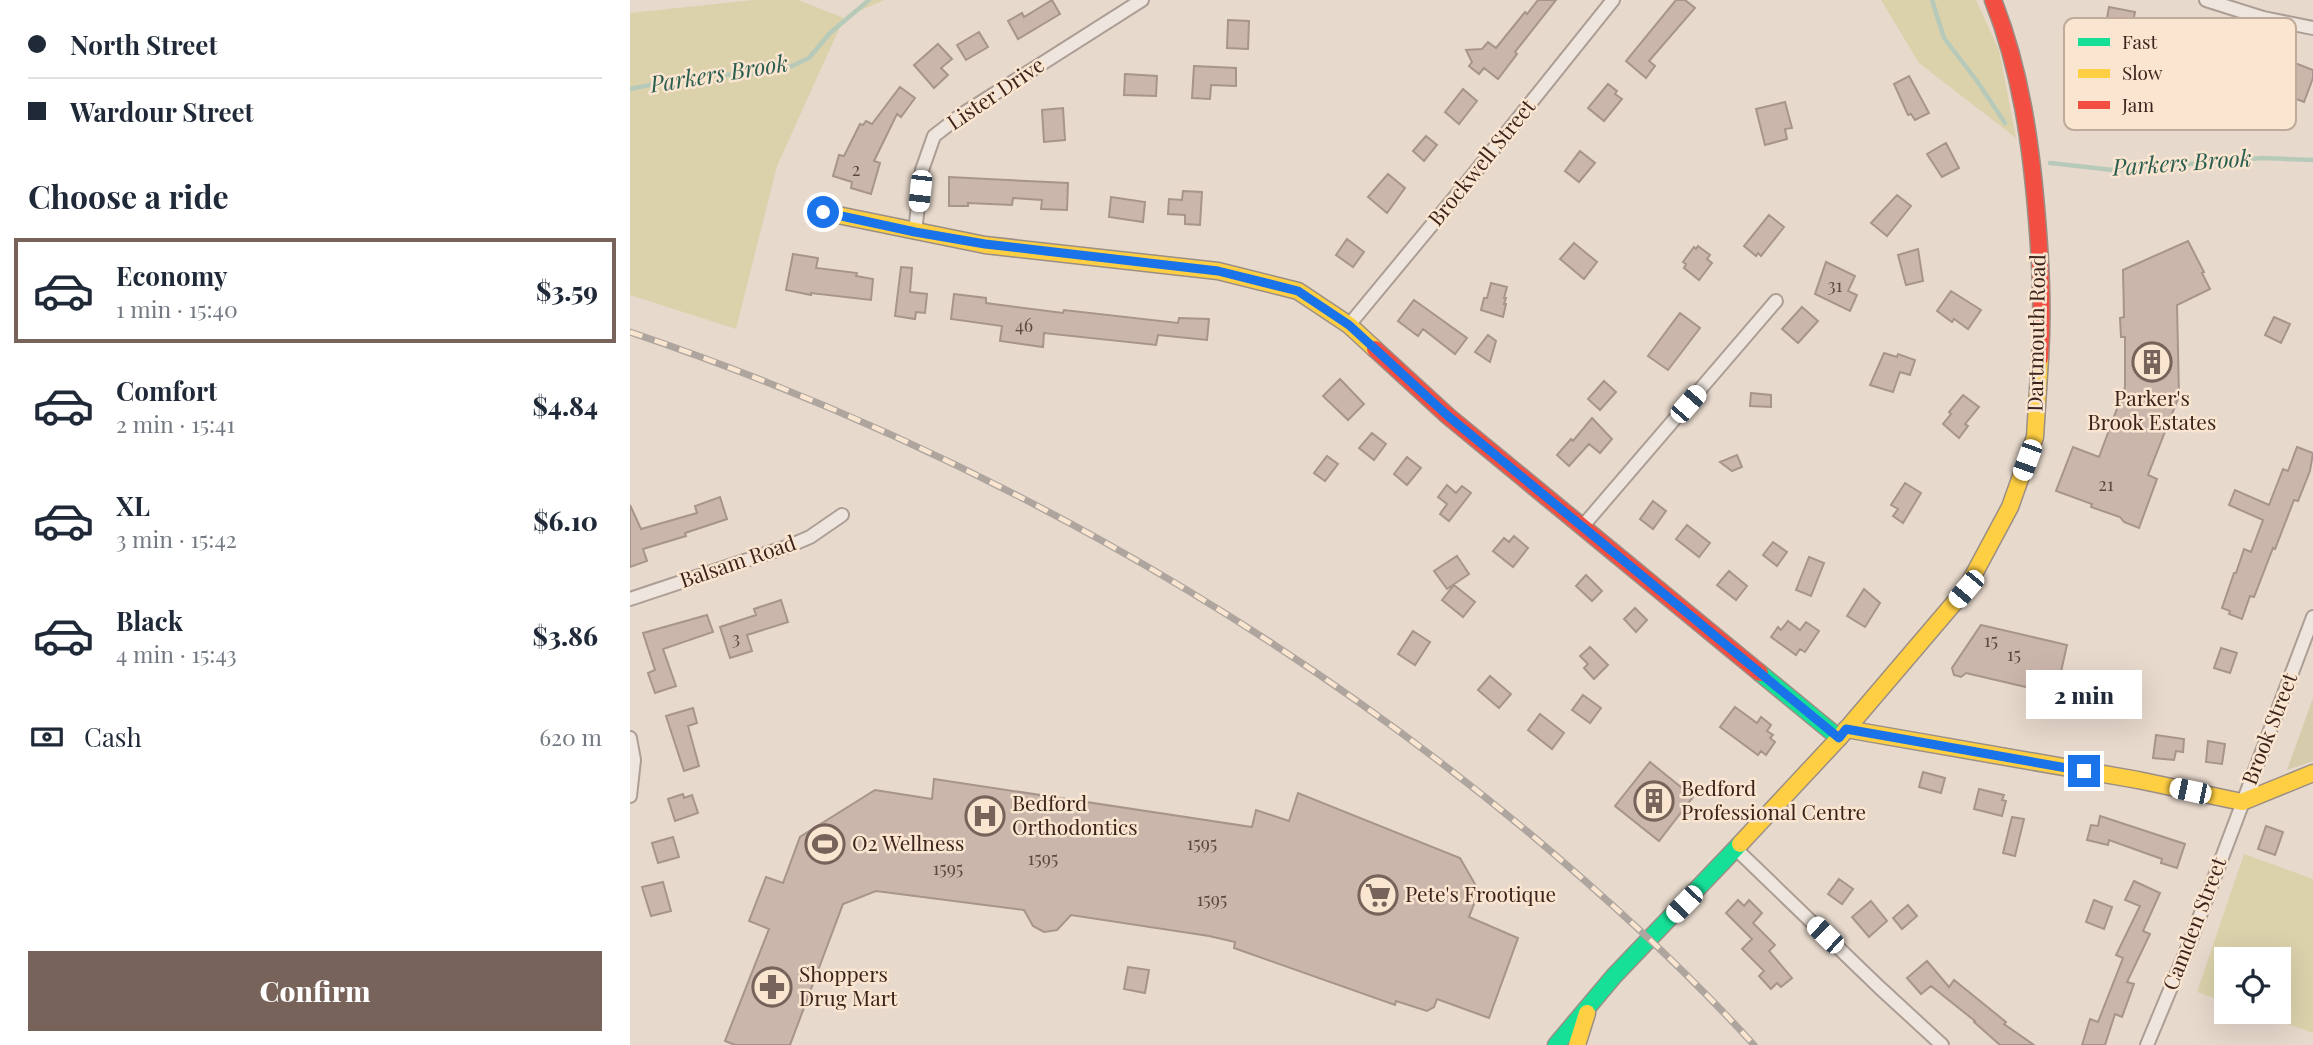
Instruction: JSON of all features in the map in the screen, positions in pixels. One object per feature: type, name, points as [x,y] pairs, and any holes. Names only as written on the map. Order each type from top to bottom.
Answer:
[{"type":"street","name":"Lister Drive","points":[[915,232],[922,170],[934,136],[961,115],[1142,0]]},
{"type":"street","name":"Brockwell Street","points":[[1349,325],[1613,0]]},
{"type":"street","name":"Dartmouth Road","points":[[1548,1045],[1559,1040],[1591,1002],[1843,734],[1966,589],[2010,507],[2035,437],[2042,306],[2033,170],[2023,100],[2008,38],[1993,0]]},
{"type":"street","points":[[2206,0],[2263,18]]},
{"type":"street","points":[[823,212],[915,232],[1025,250],[1218,271],[1298,291],[1349,325],[1448,416],[1582,527],[1843,734],[2138,780],[2242,802],[2313,773]]},
{"type":"street","points":[[1582,527],[1776,301]]},
{"type":"street","name":"Balsam Road","points":[[630,599],[789,546],[810,537],[842,515]]},
{"type":"street","name":"Brook Street","points":[[2242,802],[2313,617]]},
{"type":"street","points":[[630,738],[634,760],[630,796]]},
{"type":"street","name":"Camden Street","points":[[2147,1045],[2190,942],[2242,802]]},
{"type":"street","points":[[1735,848],[1942,1045]]},
{"type":"street","points":[[1577,1045],[1591,1002]]},
{"type":"shaded area","points":[[753,0],[798,0],[844,18],[777,166],[736,329],[630,295],[630,13]]},
{"type":"shaded area","points":[[868,0],[884,0],[844,18]]},
{"type":"shaded area","points":[[1881,0],[1976,0],[1999,50],[2016,138],[1919,63]]},
{"type":"shaded area","points":[[2313,698],[2313,761],[2287,770]]},
{"type":"shaded area","points":[[2244,854],[2313,879],[2313,1033],[2287,1024],[2291,1024],[2291,947],[2214,947],[2214,998],[2197,992]]},
{"type":"building","points":[[1052,0],[1060,14],[1018,39],[1008,21],[1022,13],[1024,17]]},
{"type":"building","points":[[1538,0],[1556,0],[1515,52],[1517,54],[1498,79],[1484,68],[1479,74],[1469,66],[1472,62],[1466,50],[1482,49],[1488,42],[1496,48]]},
{"type":"building","points":[[1676,0],[1685,0],[1695,8],[1649,61],[1655,66],[1646,78],[1626,61]]},
{"type":"building","points":[[2109,7],[2135,12],[2134,18],[2107,18]]},
{"type":"building","points":[[1228,20],[1249,21],[1248,49],[1227,48]]},
{"type":"building","points":[[979,32],[988,47],[966,60],[957,45]]},
{"type":"building","points":[[938,44],[952,59],[941,68],[948,75],[934,88],[914,65]]},
{"type":"building","points":[[2296,63],[2313,70],[2313,78],[2304,102],[2296,99]]},
{"type":"building","points":[[1194,66],[1236,68],[1236,86],[1211,85],[1210,99],[1192,98]]},
{"type":"building","points":[[1125,74],[1157,76],[1156,96],[1124,95]]},
{"type":"building","points":[[1909,76],[1929,113],[1915,120],[1911,114],[1908,115],[1894,84]]},
{"type":"building","points":[[1608,84],[1622,99],[1604,121],[1588,108]]},
{"type":"building","points":[[900,87],[915,98],[901,117],[897,114],[874,161],[880,163],[871,194],[851,188],[852,182],[833,176],[839,155],[844,156],[860,124],[863,125],[866,121],[872,124]]},
{"type":"building","points":[[1463,89],[1477,101],[1459,124],[1445,112]]},
{"type":"building","points":[[1785,102],[1792,128],[1785,129],[1787,139],[1765,145],[1756,109]]},
{"type":"building","points":[[1063,108],[1065,140],[1044,142],[1042,110]]},
{"type":"building","points":[[1426,136],[1437,145],[1424,161],[1413,151]]},
{"type":"building","points":[[1946,143],[1959,168],[1942,177],[1927,154]]},
{"type":"building","points":[[1580,151],[1595,163],[1579,182],[1565,171]]},
{"type":"building","points":[[1388,174],[1405,188],[1387,213],[1368,197]]},
{"type":"building","points":[[949,177],[1068,183],[1067,210],[1041,209],[1042,200],[1013,198],[1012,205],[968,203],[968,206],[949,206]]},
{"type":"building","points":[[1183,191],[1202,192],[1200,225],[1185,224],[1185,215],[1168,214],[1169,199],[1182,200]]},
{"type":"building","points":[[1897,195],[1911,206],[1887,236],[1871,223]]},
{"type":"building","points":[[1111,197],[1145,202],[1143,222],[1109,217]]},
{"type":"building","points":[[1769,215],[1784,227],[1761,256],[1758,253],[1756,256],[1744,246]]},
{"type":"building","points":[[1347,239],[1364,252],[1353,267],[1336,255]]},
{"type":"building","name":"Parker's Brook Estates","points":[[2188,241],[2210,289],[2177,305],[2179,396],[2148,475],[2157,479],[2139,528],[2124,522],[2120,517],[2091,507],[2092,504],[2056,491],[2073,447],[2099,457],[2125,387],[2125,337],[2121,337],[2120,318],[2124,317],[2123,270]]},
{"type":"building","points":[[1574,243],[1597,262],[1584,279],[1560,259]]},
{"type":"building","points":[[1698,246],[1710,255],[1707,259],[1712,263],[1699,280],[1684,268],[1686,264],[1683,262],[1694,247],[1696,249]]},
{"type":"building","points":[[1918,249],[1923,281],[1906,285],[1898,255]]},
{"type":"building","points":[[793,254],[818,258],[816,268],[857,273],[856,276],[873,279],[871,300],[786,290]]},
{"type":"building","points":[[1826,262],[1855,276],[1848,291],[1857,295],[1850,311],[1815,294]]},
{"type":"building","points":[[901,267],[912,268],[910,292],[927,294],[925,313],[916,312],[915,319],[895,316]]},
{"type":"building","points":[[1491,283],[1507,287],[1503,317],[1481,310]]},
{"type":"building","points":[[1951,291],[1981,310],[1968,329],[1937,311]]},
{"type":"building","points":[[954,294],[986,298],[986,303],[1063,313],[1064,310],[1178,323],[1179,318],[1209,319],[1207,340],[1158,335],[1156,345],[1044,333],[1043,347],[1000,341],[1002,326],[951,319]]},
{"type":"building","points":[[1414,300],[1467,338],[1455,354],[1423,329],[1418,336],[1398,321]]},
{"type":"building","points":[[1802,307],[1818,321],[1798,343],[1782,329]]},
{"type":"building","points":[[1680,313],[1700,328],[1668,370],[1648,356]]},
{"type":"building","points":[[2274,317],[2290,324],[2281,343],[2265,335]]},
{"type":"building","points":[[1488,335],[1496,341],[1490,362],[1475,352]]},
{"type":"building","points":[[1884,353],[1897,357],[1898,354],[1915,360],[1910,375],[1900,372],[1893,392],[1870,385]]},
{"type":"building","points":[[1340,379],[1364,404],[1348,420],[1323,396]]},
{"type":"building","points":[[1604,381],[1616,392],[1600,410],[1588,399]]},
{"type":"building","points":[[1751,393],[1771,395],[1771,407],[1750,406]]},
{"type":"building","points":[[1963,395],[1979,407],[1965,424],[1968,426],[1959,438],[1943,424]]},
{"type":"building","points":[[1592,418],[1612,439],[1600,453],[1589,444],[1569,466],[1557,455]]},
{"type":"building","points":[[1372,433],[1386,444],[1374,460],[1359,448]]},
{"type":"building","points":[[2297,447],[2313,453],[2310,471],[2298,501],[2294,500],[2275,549],[2273,548],[2254,597],[2250,596],[2242,619],[2222,608],[2244,549],[2251,552],[2263,520],[2229,505],[2235,490],[2269,505],[2283,469],[2288,471]]},
{"type":"building","points":[[1737,455],[1742,467],[1732,471],[1720,462]]},
{"type":"building","points":[[1327,456],[1338,464],[1325,481],[1314,473]]},
{"type":"building","points":[[1407,457],[1421,468],[1407,485],[1394,474]]},
{"type":"building","points":[[1905,483],[1921,493],[1903,523],[1893,516],[1898,509],[1891,505]]},
{"type":"building","points":[[1447,485],[1456,493],[1462,486],[1471,493],[1449,521],[1440,514],[1447,504],[1438,497]]},
{"type":"building","points":[[720,497],[727,519],[685,533],[686,536],[643,549],[647,561],[630,567],[630,505],[641,529],[697,513],[695,506]]},
{"type":"building","points":[[1653,501],[1666,511],[1653,529],[1640,519]]},
{"type":"building","points":[[1687,525],[1710,543],[1699,557],[1676,539]]},
{"type":"building","points":[[1514,536],[1528,548],[1513,567],[1493,551],[1504,538],[1509,542]]},
{"type":"building","points":[[1773,542],[1787,552],[1777,566],[1763,555]]},
{"type":"building","points":[[1457,556],[1469,574],[1447,589],[1434,571]]},
{"type":"building","points":[[1809,557],[1824,563],[1811,596],[1796,590]]},
{"type":"building","points":[[1729,571],[1747,586],[1736,600],[1717,585]]},
{"type":"building","points":[[1586,575],[1602,591],[1592,601],[1576,586]]},
{"type":"building","points":[[1454,585],[1475,602],[1463,617],[1442,600]]},
{"type":"building","points":[[1864,589],[1880,603],[1865,627],[1847,616]]},
{"type":"building","points":[[781,600],[788,622],[747,635],[752,651],[730,658],[720,627],[756,615],[754,609]]},
{"type":"building","points":[[1635,608],[1647,620],[1636,632],[1624,619]]},
{"type":"building","points":[[707,615],[713,632],[663,649],[676,686],[655,693],[648,673],[655,670],[643,633]]},
{"type":"building","points":[[1788,621],[1800,630],[1806,622],[1819,631],[1805,652],[1800,649],[1796,655],[1771,637],[1778,627],[1781,630]]},
{"type":"building","points":[[1981,625],[2067,645],[2056,694],[1966,673],[1961,677],[1954,675],[1952,668]]},
{"type":"building","points":[[1413,631],[1430,642],[1415,665],[1398,654]]},
{"type":"building","points":[[1590,647],[1608,665],[1594,679],[1584,668],[1588,664],[1580,656]]},
{"type":"building","points":[[2221,648],[2237,653],[2230,673],[2214,668]]},
{"type":"building","points":[[1490,676],[1511,694],[1499,708],[1478,690]]},
{"type":"building","points":[[1583,695],[1601,708],[1590,723],[1572,710]]},
{"type":"building","points":[[1735,707],[1757,723],[1761,717],[1771,725],[1767,731],[1773,735],[1770,738],[1775,742],[1766,755],[1761,751],[1758,755],[1720,727]]},
{"type":"building","points":[[693,708],[697,723],[688,726],[699,766],[684,771],[666,716]]},
{"type":"building","points":[[1540,714],[1564,733],[1552,749],[1528,730]]},
{"type":"building","points":[[2156,735],[2184,739],[2183,752],[2176,751],[2174,760],[2153,758]]},
{"type":"building","points":[[2208,741],[2225,744],[2222,764],[2206,762]]},
{"type":"building","name":"Bedford Professional Centre","points":[[1650,762],[1693,797],[1659,841],[1615,806]]},
{"type":"building","points":[[1923,772],[1945,778],[1941,793],[1919,787]]},
{"type":"building","points":[[934,779],[1252,827],[1256,810],[1289,821],[1298,793],[1460,858],[1479,891],[1469,917],[1518,938],[1489,1018],[1437,999],[1434,1007],[1427,1011],[1396,1001],[1395,1005],[1234,948],[1235,942],[1209,936],[1071,915],[1057,930],[1044,932],[1033,926],[1024,910],[876,891],[843,904],[790,1045],[735,1045],[725,1041],[769,929],[749,921],[766,877],[783,883],[800,837],[875,790],[932,799]]},
{"type":"building","points":[[1979,789],[2004,795],[2002,800],[2006,801],[2002,816],[1974,809]]},
{"type":"building","points":[[683,794],[684,798],[692,795],[698,813],[675,821],[668,799]]},
{"type":"building","points":[[2100,816],[2185,844],[2177,868],[2161,863],[2162,859],[2109,840],[2108,845],[2087,840],[2091,825],[2098,826]]},
{"type":"building","points":[[2012,817],[2024,819],[2015,856],[2003,853]]},
{"type":"building","points":[[2266,826],[2283,832],[2275,855],[2258,849]]},
{"type":"building","points":[[673,837],[679,857],[658,863],[652,843]]},
{"type":"building","points":[[1839,879],[1853,889],[1842,904],[1828,894]]},
{"type":"building","points":[[2134,881],[2160,893],[2143,931],[2150,934],[2127,982],[2134,984],[2122,1017],[2115,1014],[2105,1045],[2082,1045],[2090,1019],[2098,1022],[2123,958],[2116,955],[2140,906],[2125,900]]},
{"type":"building","points":[[663,882],[671,911],[651,916],[642,887]]},
{"type":"building","points":[[1738,900],[1744,906],[1749,900],[1762,913],[1753,923],[1775,945],[1769,951],[1792,978],[1781,987],[1777,983],[1771,989],[1759,976],[1764,971],[1742,949],[1752,939],[1726,913]]},
{"type":"building","points":[[2094,900],[2112,907],[2104,929],[2086,922]]},
{"type":"building","points":[[1871,901],[1887,921],[1869,937],[1852,917]]},
{"type":"building","points":[[1908,905],[1917,916],[1902,929],[1893,918]]},
{"type":"building","points":[[1927,961],[1949,987],[1954,980],[2006,1022],[2004,1024],[2034,1045],[2000,1045],[1931,986],[1921,994],[1907,978]]},
{"type":"building","points":[[1128,967],[1149,970],[1145,993],[1124,989]]},
{"type":"waterway","name":"Parkers Brook","points":[[630,89],[703,74],[745,75],[792,66],[809,58],[830,33],[869,0]]},
{"type":"waterway","name":"Parkers Brook","points":[[1932,0],[1944,38],[2005,123]]},
{"type":"waterway","name":"Parkers Brook","points":[[2050,163],[2113,170],[2263,158],[2313,160]]},
{"type":"railway","points":[[630,332],[751,376],[871,426],[988,481],[1102,541],[1213,606],[1322,677],[1427,752],[1528,832],[1645,935],[1754,1045]]},
{"type":"traffic: fast","points":[[1760,673],[1839,738]]},
{"type":"traffic: fast","points":[[1556,1045],[1614,976],[1740,844]]},
{"type":"traffic: slow","points":[[823,212],[985,245],[1218,271],[1298,291],[1349,325],[1375,349]]},
{"type":"traffic: slow","points":[[1740,844],[1839,738],[1966,589],[2010,507],[2035,437],[2040,358]]},
{"type":"traffic: slow","points":[[1846,729],[2138,780],[2242,802],[2313,773]]},
{"type":"traffic: slow","points":[[1577,1045],[1587,1013]]},
{"type":"traffic: jam","points":[[1993,0],[2018,81],[2032,163],[2040,271],[2040,358]]},
{"type":"traffic: jam","points":[[1375,349],[1448,416],[1760,673]]},
{"type":"place","name":"Parker's Brook Estates","points":[[2152,362]]},
{"type":"place","name":"Bedford Professional Centre","points":[[1654,801]]},
{"type":"place","name":"Bedford Orthodontics","points":[[985,816]]},
{"type":"place","name":"O2 Wellness","points":[[825,844]]},
{"type":"place","name":"Pete's Frootique","points":[[1378,895]]},
{"type":"place","name":"Shoppers Drug Mart","points":[[772,987]]},
{"type":"route","points":[[823,212],[985,244],[1218,271],[1298,291],[1349,325],[1448,416],[1839,738],[1846,729],[2084,771]]}]
